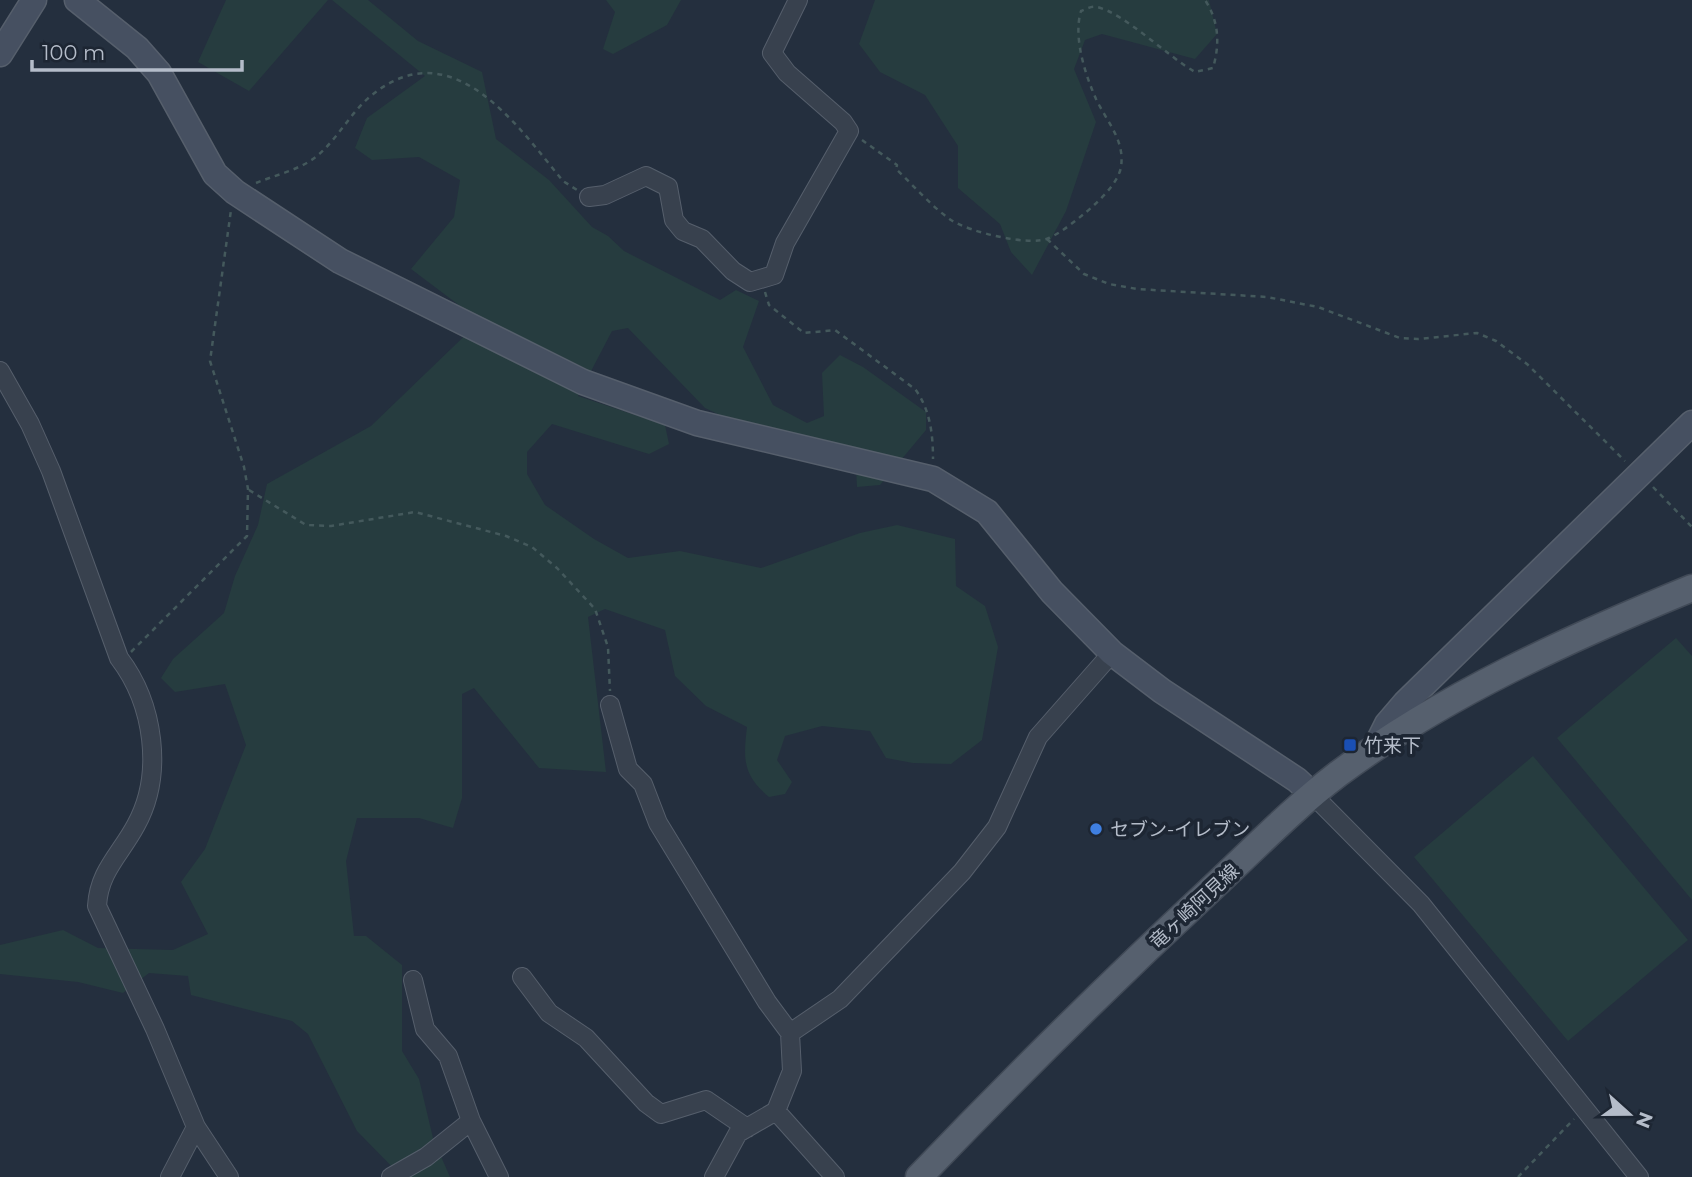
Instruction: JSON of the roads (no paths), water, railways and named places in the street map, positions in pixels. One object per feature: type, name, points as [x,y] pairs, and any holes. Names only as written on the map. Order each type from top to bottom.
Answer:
[{"type":"main road","name":"竜ヶ崎阿見線","points":[[919,1177],[1036,1057],[1313,794],[1376,748],[1495,679],[1692,588]]},
{"type":"street","points":[[77,0],[137,48],[159,73],[215,174],[235,192],[340,261],[583,382],[697,423],[933,479],[987,512],[1070,611],[1112,653],[1162,691],[1297,780],[1421,904],[1639,1177]]},
{"type":"street","points":[[589,197],[605,195],[646,176],[657,179],[668,187],[674,220],[683,231],[702,239],[733,271],[750,282],[774,275],[785,243],[849,131],[843,122],[787,73],[772,52],[798,0]]},
{"type":"street","points":[[0,54],[32,1]]},
{"type":"street","points":[[0,371],[30,424],[51,471],[119,658],[134,677],[149,725],[153,773],[147,802],[99,885],[97,906],[155,1029],[196,1128],[229,1177]]},
{"type":"street","points":[[1376,748],[1387,724],[1405,703],[1692,423]]},
{"type":"street","points":[[790,1033],[840,999],[961,872],[997,827],[1038,737],[1112,653]]},
{"type":"street","points":[[610,705],[628,769],[643,784],[658,824],[767,1002],[790,1033],[792,1071],[776,1111],[738,1133],[714,1177]]},
{"type":"street","points":[[522,977],[549,1013],[586,1038],[646,1103],[661,1114],[706,1100],[747,1128]]},
{"type":"street","points":[[413,980],[425,1028],[448,1056],[471,1121],[499,1177]]},
{"type":"street","points":[[776,1111],[835,1177]]},
{"type":"street","points":[[391,1177],[426,1157],[471,1121]]},
{"type":"street","points":[[170,1177],[196,1128]]},
{"type":"place","name":"竹来下","points":[[1350,745]]},
{"type":"place","name":"セブン-イレブン","points":[[1096,829]]}]
